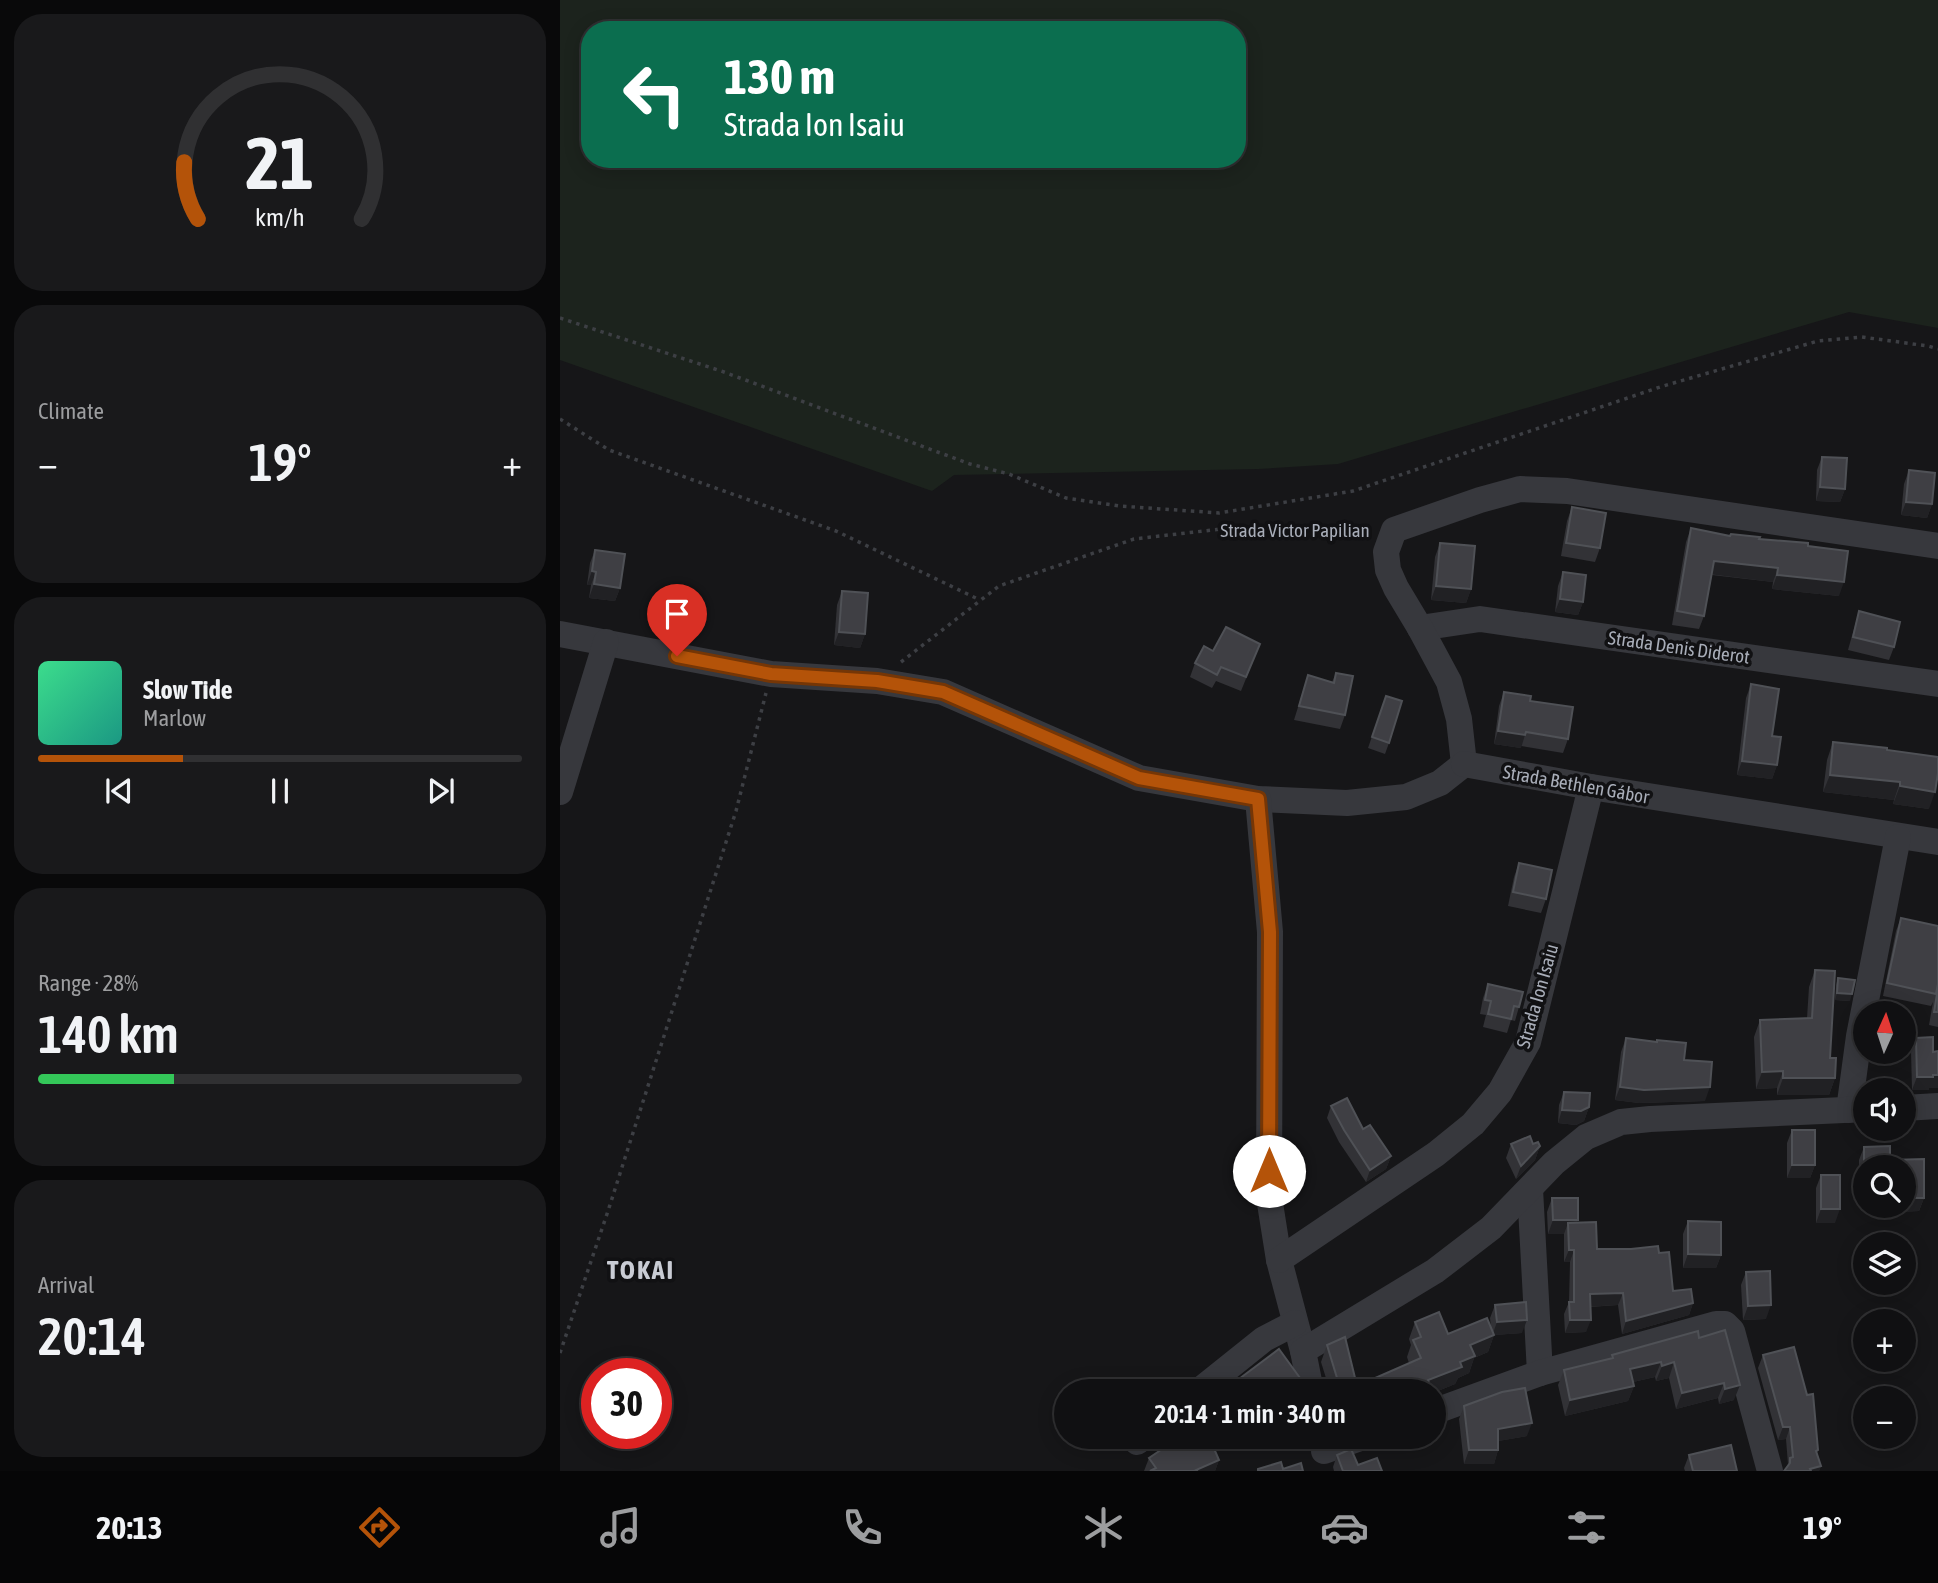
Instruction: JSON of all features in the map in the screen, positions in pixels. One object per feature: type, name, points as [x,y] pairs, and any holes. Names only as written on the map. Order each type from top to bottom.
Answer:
[{"type":"street","name":"Strada Victor Papilian","points":[[1394,530],[1480,499],[1520,489],[1567,491],[1938,546]]},
{"type":"street","points":[[560,634],[771,674],[877,681],[943,692],[1139,778],[1258,799],[1347,803],[1406,797],[1440,783],[1464,764],[1459,719],[1450,682],[1388,570],[1386,552],[1394,530]]},
{"type":"street","name":"Strada Denis Diderot","points":[[1420,628],[1480,619],[1938,684]]},
{"type":"street","points":[[560,792],[606,642]]},
{"type":"street","name":"Strada Bethlen Gábor","points":[[1464,764],[1938,842]]},
{"type":"street","name":"Strada Ion Isaiu","points":[[1279,1260],[1436,1154],[1473,1124],[1500,1092],[1528,1042],[1591,787]]},
{"type":"street","points":[[1258,799],[1270,932],[1269,1197],[1279,1260],[1309,1379]]},
{"type":"street","points":[[1858,1078],[1859,1036],[1898,837]]},
{"type":"street","points":[[1916,1107],[1938,1106]]},
{"type":"street","points":[[1303,1351],[1435,1271],[1491,1228],[1554,1163],[1586,1137],[1621,1122],[1650,1119],[1853,1110]]},
{"type":"street","points":[[1530,1189],[1540,1373]]},
{"type":"street","points":[[1214,1379],[1264,1339],[1295,1323]]},
{"type":"street","points":[[1446,1407],[1540,1373],[1716,1324],[1725,1324],[1732,1331],[1770,1471]]},
{"type":"path","points":[[560,318],[724,372],[971,464],[1009,474],[1066,498],[1119,506],[1219,513],[1353,491],[1660,387],[1818,341],[1862,337],[1938,349]]},
{"type":"path","points":[[560,419],[609,450],[836,531],[980,600]]},
{"type":"path","name":"Strada Victor Papilian","points":[[877,681],[999,586],[1134,540],[1247,526],[1394,530]]},
{"type":"path","points":[[560,1353],[736,811],[771,674]]},
{"type":"shaded area","points":[[560,0],[1938,0],[1938,328],[1849,312],[1338,464],[1258,469],[954,475],[932,491],[560,360]]},
{"type":"building","points":[[1822,457],[1847,458],[1845,489],[1820,487]]},
{"type":"building","points":[[1909,470],[1935,473],[1932,504],[1906,502]]},
{"type":"building","points":[[1572,507],[1606,513],[1600,548],[1566,543]]},
{"type":"building","points":[[1691,528],[1730,536],[1808,543],[1808,546],[1848,551],[1844,582],[1777,575],[1778,568],[1714,561],[1704,616],[1677,611]]},
{"type":"building","points":[[1440,543],[1475,546],[1471,589],[1436,586]]},
{"type":"building","points":[[595,550],[625,554],[620,588],[594,584],[596,572],[592,571]]},
{"type":"building","points":[[1563,572],[1586,575],[1583,602],[1560,599]]},
{"type":"building","points":[[842,591],[868,593],[865,634],[839,632]]},
{"type":"building","points":[[1859,611],[1900,622],[1894,647],[1853,637]]},
{"type":"building","points":[[1226,627],[1260,644],[1246,677],[1221,667],[1217,675],[1195,663],[1204,646],[1213,651]]},
{"type":"building","points":[[1336,673],[1353,676],[1345,715],[1299,706],[1308,675],[1334,683]]},
{"type":"building","points":[[1751,684],[1779,689],[1772,736],[1781,737],[1777,765],[1742,761]]},
{"type":"building","points":[[1504,692],[1531,696],[1530,701],[1573,707],[1568,739],[1526,732],[1525,735],[1498,731]]},
{"type":"building","points":[[1386,696],[1402,701],[1389,743],[1372,737]]},
{"type":"building","points":[[1833,742],[1938,757],[1935,792],[1900,786],[1900,782],[1830,775]]},
{"type":"building","points":[[1519,863],[1552,870],[1546,899],[1513,892]]},
{"type":"building","points":[[1901,918],[1938,926],[1936,994],[1887,983]]},
{"type":"building","points":[[1815,970],[1835,971],[1830,1058],[1836,1058],[1835,1078],[1783,1078],[1783,1071],[1762,1072],[1760,1020],[1812,1018]]},
{"type":"building","points":[[1838,978],[1855,980],[1852,994],[1837,993]]},
{"type":"building","points":[[1488,984],[1523,992],[1519,1007],[1514,1006],[1511,1019],[1488,1014],[1491,1001],[1485,1000]]},
{"type":"building","points":[[1938,988],[1938,1012],[1934,1012]]},
{"type":"building","points":[[1933,1037],[1933,1052],[1938,1051],[1938,1075],[1917,1077],[1916,1038]]},
{"type":"building","points":[[1626,1038],[1686,1043],[1684,1060],[1712,1062],[1710,1087],[1644,1090],[1620,1087]]},
{"type":"building","points":[[1564,1092],[1590,1093],[1589,1107],[1581,1111],[1562,1110]]},
{"type":"building","points":[[1347,1098],[1363,1129],[1370,1125],[1391,1156],[1370,1170],[1331,1106]]},
{"type":"building","points":[[1792,1130],[1815,1130],[1815,1165],[1792,1165]]},
{"type":"building","points":[[1530,1136],[1533,1144],[1538,1142],[1540,1146],[1521,1166],[1511,1144]]},
{"type":"building","points":[[1890,1146],[1890,1155],[1864,1155],[1864,1147]]},
{"type":"building","points":[[1916,1159],[1924,1159],[1924,1198],[1916,1198]]},
{"type":"building","points":[[1821,1175],[1840,1175],[1840,1209],[1821,1209]]},
{"type":"building","points":[[1552,1198],[1578,1198],[1578,1220],[1553,1220]]},
{"type":"building","points":[[1688,1221],[1721,1222],[1721,1255],[1688,1254]]},
{"type":"building","points":[[1596,1222],[1597,1249],[1658,1246],[1659,1253],[1669,1252],[1673,1291],[1691,1289],[1693,1303],[1626,1321],[1623,1293],[1590,1294],[1591,1320],[1570,1320],[1569,1302],[1574,1302],[1574,1250],[1569,1250],[1568,1223]]},
{"type":"building","points":[[1770,1271],[1771,1305],[1748,1306],[1746,1272]]},
{"type":"building","points":[[1526,1302],[1527,1320],[1497,1322],[1495,1305]]},
{"type":"building","points":[[1439,1312],[1448,1334],[1487,1318],[1494,1335],[1470,1345],[1475,1356],[1460,1362],[1462,1367],[1431,1379],[1373,1379],[1421,1358],[1413,1340],[1421,1337],[1415,1322]]},
{"type":"building","points":[[1725,1330],[1740,1385],[1725,1389],[1724,1383],[1682,1393],[1674,1362],[1662,1366],[1661,1362],[1630,1369],[1634,1386],[1570,1400],[1564,1370],[1613,1358],[1612,1355],[1698,1331],[1699,1338]]},
{"type":"building","points":[[1345,1337],[1355,1379],[1337,1379],[1327,1345]]},
{"type":"building","points":[[1794,1347],[1807,1395],[1813,1394],[1816,1451],[1821,1466],[1810,1469],[1811,1471],[1784,1471],[1793,1457],[1790,1427],[1783,1427],[1763,1355]]},
{"type":"building","points":[[1279,1349],[1300,1379],[1239,1379]]},
{"type":"building","points":[[1525,1388],[1532,1423],[1498,1429],[1498,1450],[1469,1450],[1464,1406],[1502,1392]]},
{"type":"building","points":[[1731,1445],[1737,1471],[1693,1471],[1689,1455]]},
{"type":"building","points":[[1162,1449],[1214,1449],[1219,1460],[1197,1471],[1150,1471],[1156,1468],[1149,1458]]},
{"type":"building","points":[[1351,1449],[1358,1465],[1377,1458],[1382,1471],[1343,1471],[1337,1455]]},
{"type":"building","points":[[1281,1462],[1283,1469],[1301,1463],[1303,1471],[1258,1471],[1258,1469]]},
{"type":"district","name":"TOKAI","points":[[641,1270]]},
{"type":"route","points":[[677,656],[771,674],[877,681],[943,692],[1139,778],[1258,799],[1270,932],[1269,1171]]}]
